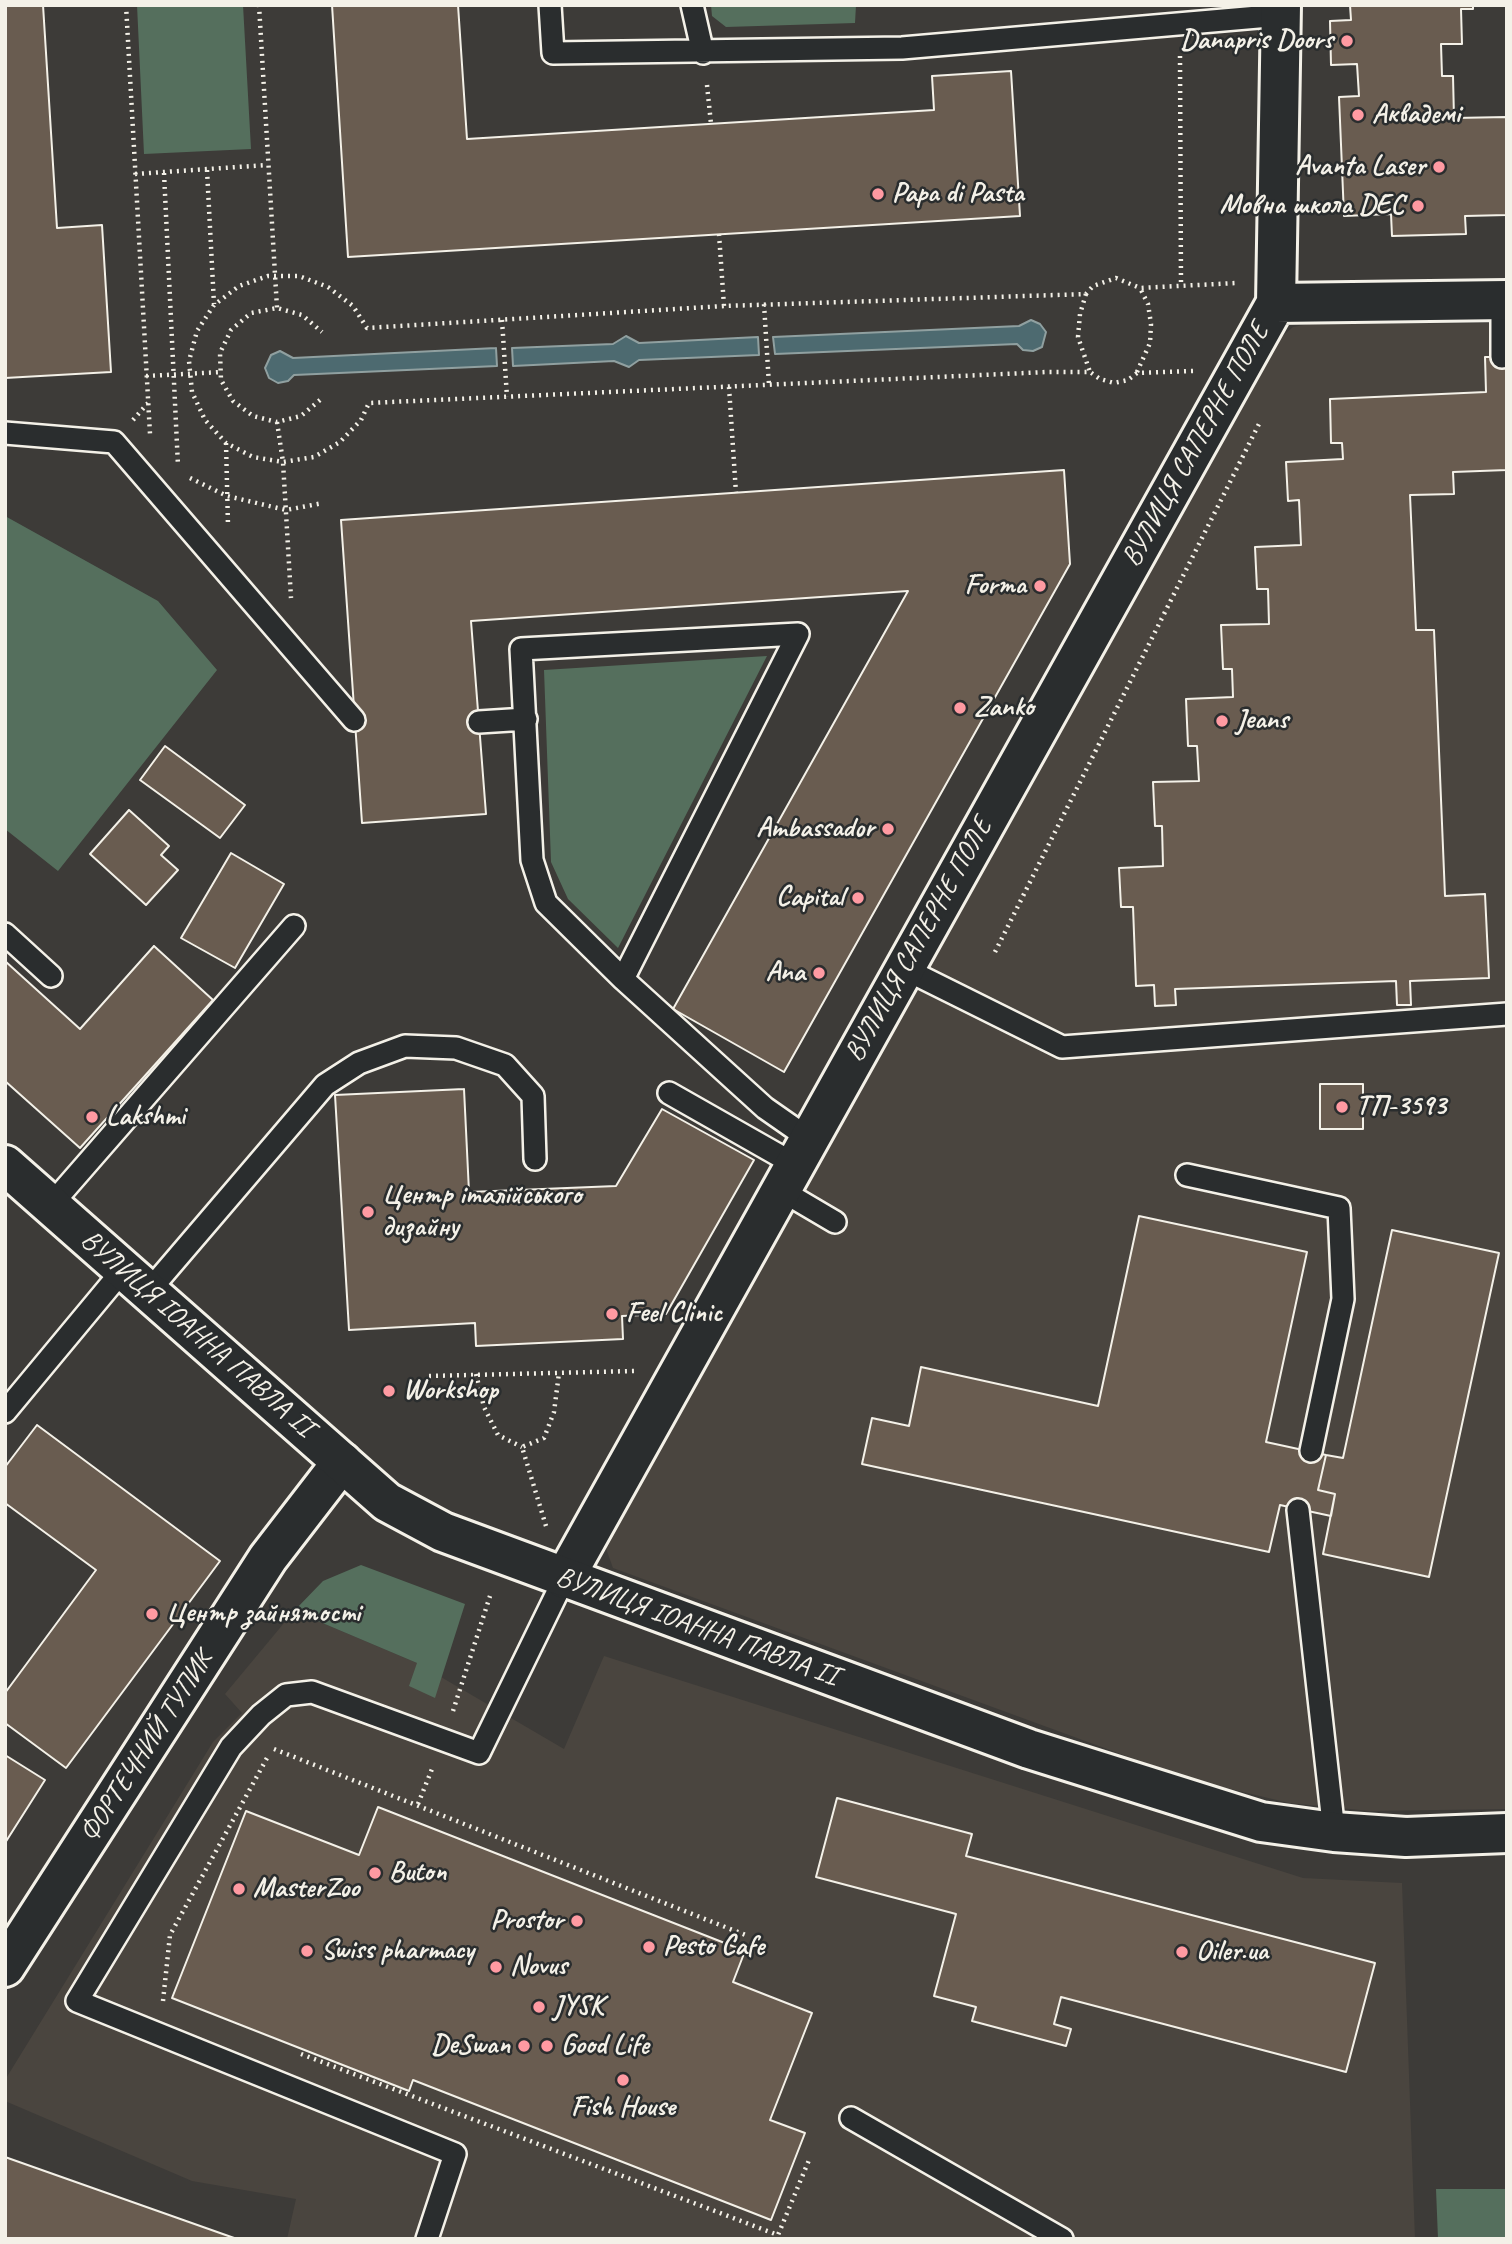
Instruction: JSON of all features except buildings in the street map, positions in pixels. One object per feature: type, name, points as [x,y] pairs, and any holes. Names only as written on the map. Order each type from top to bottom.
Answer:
[{"type":"street","points":[[1281,10],[1276,303],[1504,300]]},
{"type":"street","name":"ВУЛИЦЯ САПЕРНЕ ПОЛЕ","points":[[564,1579],[1276,303]]},
{"type":"street","name":"ВУЛИЦЯ ІОАННА ПАВЛА II","points":[[5,1165],[387,1502],[443,1532],[1029,1749],[1261,1822],[1334,1832],[1406,1837],[1507,1833]]},
{"type":"street","name":"ФОРТЕЧНИЙ ТУПИК","points":[[5,1967],[268,1558],[342,1462]]},
{"type":"lane","points":[[550,5],[553,53],[703,53],[902,48],[1180,24],[1281,10]]},
{"type":"lane","points":[[692,5],[703,53]]},
{"type":"lane","points":[[1502,357],[1504,300]]},
{"type":"lane","points":[[5,433],[114,442],[354,720]]},
{"type":"lane","points":[[623,979],[798,634],[521,649],[532,860],[546,903],[623,979],[765,1108],[794,1163],[835,1222]]},
{"type":"lane","points":[[479,722],[526,719]]},
{"type":"lane","points":[[50,1206],[294,926]]},
{"type":"lane","points":[[5,934],[51,976]]},
{"type":"lane","points":[[903,968],[1062,1047],[1507,1014]]},
{"type":"lane","points":[[5,1412],[325,1085],[359,1063],[405,1046],[456,1048],[505,1065],[533,1096],[535,1159]]},
{"type":"lane","points":[[669,1093],[794,1163]]},
{"type":"lane","points":[[1187,1175],[1339,1208],[1343,1299],[1311,1451]]},
{"type":"lane","points":[[1298,1510],[1334,1832]]},
{"type":"lane","points":[[427,2239],[455,2154],[77,2001],[231,1747],[286,1695],[312,1692],[479,1753],[564,1579]]},
{"type":"lane","points":[[852,2118],[1062,2239]]},
{"type":"path","points":[[125,5],[152,486]]},
{"type":"path","points":[[259,5],[277,308]]},
{"type":"path","points":[[1180,24],[1181,286]]},
{"type":"path","points":[[703,53],[711,124]]},
{"type":"path","points":[[135,174],[267,165]]},
{"type":"path","points":[[207,170],[214,305]]},
{"type":"path","points":[[163,173],[179,473]]},
{"type":"path","points":[[719,234],[724,306]]},
{"type":"path","points":[[1086,294],[764,304],[367,328],[353,306],[328,287],[299,276],[273,276],[239,286],[214,305],[197,331],[189,360],[192,392],[205,420],[226,443],[253,457],[283,462],[313,457],[340,442],[361,420],[369,403],[1090,372]]},
{"type":"path","points":[[1140,288],[1148,304],[1151,333],[1150,343],[1137,373],[1128,380],[1114,383],[1100,379],[1090,372],[1078,337],[1080,314],[1086,294],[1093,286],[1116,278],[1140,288],[1244,283]]},
{"type":"path","points":[[764,304],[769,385]]},
{"type":"path","points":[[320,400],[300,416],[277,422],[253,416],[233,401],[221,380],[220,353],[231,330],[251,313],[277,308],[302,314],[321,332]]},
{"type":"path","points":[[502,320],[508,397]]},
{"type":"path","points":[[1137,373],[1205,370]]},
{"type":"path","points":[[146,376],[221,372]]},
{"type":"path","points":[[729,387],[736,493]]},
{"type":"path","points":[[995,952],[1265,412]]},
{"type":"path","points":[[277,422],[283,462],[294,649]]},
{"type":"path","points":[[226,443],[230,575]]},
{"type":"path","points":[[151,457],[227,496],[286,510],[323,503]]},
{"type":"path","points":[[429,1376],[648,1371]]},
{"type":"path","points":[[522,1447],[544,1438],[554,1412],[559,1373]]},
{"type":"path","points":[[476,1374],[484,1407],[498,1435],[522,1447],[549,1536]]},
{"type":"path","points":[[418,1804],[443,1740],[490,1596]]},
{"type":"path","points":[[176,2006],[163,2001],[170,1935],[273,1748],[748,1936]]},
{"type":"path","points":[[290,2050],[778,2235],[809,2161]]},
{"type":"shaded area","points":[[1507,323],[1507,1809],[1370,1811],[1289,1803],[1189,1779],[613,1568],[604,1543],[1279,339],[1293,327],[1309,324]]},
{"type":"shaded area","points":[[294,1611],[417,1663],[564,1749],[604,1656],[1303,1878],[1402,1883],[1415,2239],[287,2239],[296,2199],[192,2181],[5,2101],[5,2080],[213,1742],[242,1713],[225,1694]]},
{"type":"green space","points":[[137,5],[243,5],[251,149],[144,154]]},
{"type":"green space","points":[[711,5],[856,5],[855,23],[726,27],[712,16]]},
{"type":"green space","points":[[5,516],[158,601],[217,670],[58,871],[5,829]]},
{"type":"green space","points":[[767,656],[618,948],[568,899],[551,862],[544,670]]},
{"type":"green space","points":[[361,1565],[465,1604],[435,1698],[409,1686],[417,1663],[294,1611],[323,1581]]},
{"type":"green space","points":[[1436,2189],[1507,2189],[1507,2239],[1438,2239]]},
{"type":"water","points":[[1031,320],[1040,324],[1046,332],[1042,347],[1033,351],[1023,350],[1017,344],[775,354],[773,337],[1019,326]]},
{"type":"water","points":[[626,336],[639,343],[758,337],[759,355],[639,360],[629,367],[614,361],[513,366],[512,348],[613,344]]},
{"type":"water","points":[[496,348],[497,366],[294,375],[288,381],[278,383],[269,378],[265,368],[271,355],[280,351],[293,358]]},
{"type":"place","name":"Danapris Doors","points":[[1347,41]]},
{"type":"place","name":"Аквадемі","points":[[1358,115]]},
{"type":"place","name":"Avanta Laser","points":[[1439,167]]},
{"type":"place","name":"Papa di Pasta","points":[[878,194]]},
{"type":"place","name":"Мовна школа DEC","points":[[1418,206]]},
{"type":"place","name":"Forma","points":[[1040,586]]},
{"type":"place","name":"Zanko","points":[[960,708]]},
{"type":"place","name":"Jeans","points":[[1222,721]]},
{"type":"place","name":"Ambassador","points":[[888,829]]},
{"type":"place","name":"Capital","points":[[858,898]]},
{"type":"place","name":"Ana","points":[[819,973]]},
{"type":"place","name":"ТП-3593","points":[[1342,1107]]},
{"type":"place","name":"Lakshmi","points":[[92,1117]]},
{"type":"place","name":"Центр італійського дизайну","points":[[368,1212]]},
{"type":"place","name":"Feel Clinic","points":[[612,1314]]},
{"type":"place","name":"Workshop","points":[[389,1391]]},
{"type":"place","name":"Центр зайнятості","points":[[152,1614]]},
{"type":"place","name":"Buton","points":[[375,1873]]},
{"type":"place","name":"MasterZoo","points":[[239,1889]]},
{"type":"place","name":"Prostor","points":[[577,1921]]},
{"type":"place","name":"Pesto Cafe","points":[[649,1947]]},
{"type":"place","name":"Swiss pharmacy","points":[[307,1951]]},
{"type":"place","name":"Oiler.ua","points":[[1182,1952]]},
{"type":"place","name":"Novus","points":[[496,1967]]},
{"type":"place","name":"JYSK","points":[[539,2007]]},
{"type":"place","name":"DeSwan","points":[[524,2046]]},
{"type":"place","name":"Good Life","points":[[547,2046]]},
{"type":"place","name":"Fish House","points":[[623,2080]]}]
